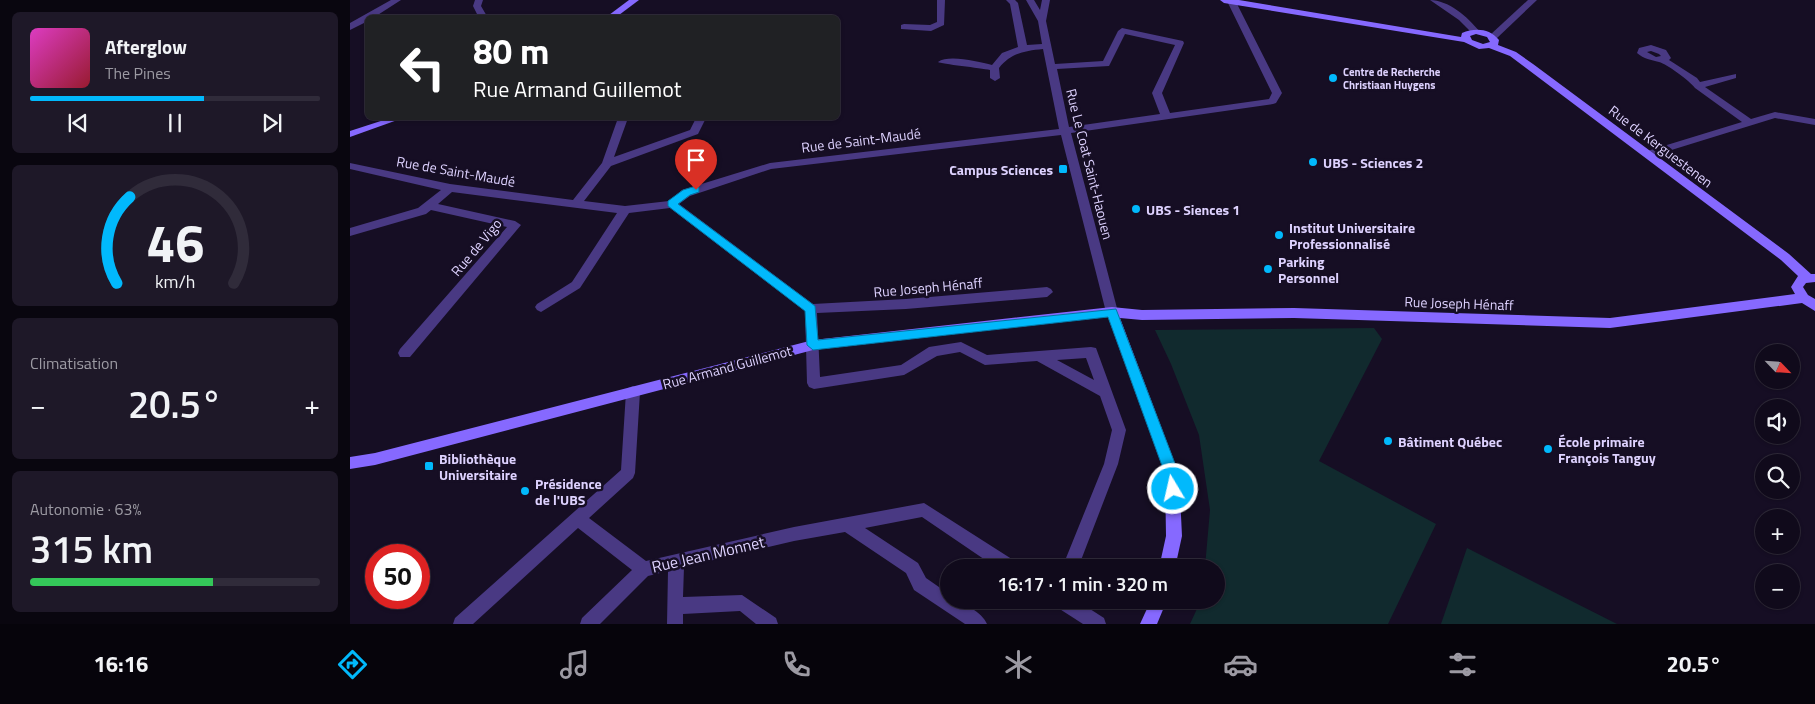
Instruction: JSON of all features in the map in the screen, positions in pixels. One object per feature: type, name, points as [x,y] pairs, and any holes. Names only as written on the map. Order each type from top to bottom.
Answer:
[{"type":"street","points":[[371,15],[397,0]]},
{"type":"street","points":[[479,0],[477,6],[482,15]]},
{"type":"street","points":[[613,15],[634,0]]},
{"type":"street","points":[[904,27],[931,28],[941,23],[942,0]]},
{"type":"street","points":[[1010,0],[1014,3],[1023,48]]},
{"type":"street","name":"Rue Le Coat Saint-Haouen","points":[[1030,0],[1035,12],[1042,21]]},
{"type":"street","points":[[1035,12],[1037,0]]},
{"type":"street","name":"Rue Le Coat Saint-Haouen","points":[[1046,0],[1042,21],[1051,67],[1065,131],[1112,312]]},
{"type":"street","points":[[1434,0],[1462,18],[1475,31],[1492,42]]},
{"type":"street","points":[[1227,1],[1466,40],[1477,46],[1492,42],[1533,0]]},
{"type":"street","name":"Rue de Saint-Maudé","points":[[350,166],[450,188],[625,210],[672,204],[686,193],[770,166],[1065,131],[1273,101],[1277,93],[1227,1]]},
{"type":"street","points":[[350,27],[365,18]]},
{"type":"street","points":[[1466,40],[1467,33],[1475,31]]},
{"type":"street","points":[[1051,67],[1106,64],[1122,32],[1180,43],[1157,92],[1166,116]]},
{"type":"street","name":"Rue de Kerguestenen","points":[[1492,42],[1530,66],[1811,278]]},
{"type":"street","points":[[943,62],[963,62],[994,73],[1005,55],[1023,48],[1047,46]]},
{"type":"street","points":[[1662,60],[1694,80],[1698,86],[1748,122]]},
{"type":"street","points":[[1698,86],[1733,76]]},
{"type":"street","points":[[1648,154],[1775,115],[1815,122]]},
{"type":"street","points":[[350,134],[392,120]]},
{"type":"street","points":[[575,205],[607,164],[622,120]]},
{"type":"street","points":[[607,164],[694,132],[700,120]]},
{"type":"street","points":[[350,232],[419,212],[431,206],[450,188]]},
{"type":"street","points":[[672,204],[811,309],[814,383],[904,370],[934,351],[961,347],[985,360],[1092,352],[1119,430],[1111,464],[1074,559]]},
{"type":"street","name":"Rue de Vigo","points":[[405,353],[514,225],[431,206]]},
{"type":"street","points":[[541,307],[576,285],[625,210]]},
{"type":"street","points":[[1811,278],[1798,282],[1797,287],[1804,298],[1815,306]]},
{"type":"street","name":"Rue Joseph Hénaff","points":[[811,309],[906,304],[1047,292]]},
{"type":"street","name":"Rue Joseph Hénaff","points":[[1112,312],[1142,315],[1294,313],[1610,323],[1804,298]]},
{"type":"street","points":[[1112,312],[1172,474],[1174,536],[1169,559]]},
{"type":"street","name":"Rue Armand Guillemot","points":[[350,463],[375,459],[813,345],[1112,312]]},
{"type":"street","points":[[1039,356],[1106,392]]},
{"type":"street","points":[[462,624],[628,473],[633,392]]},
{"type":"street","name":"Rue Jean Monnet","points":[[588,624],[644,569],[794,534],[924,510],[998,559]]},
{"type":"street","points":[[578,518],[644,569]]},
{"type":"street","points":[[848,525],[912,568],[920,584],[979,624]]},
{"type":"street","points":[[675,624],[676,561]]},
{"type":"street","points":[[674,606],[742,603],[770,624]]},
{"type":"street","points":[[1075,609],[1098,624]]},
{"type":"street","points":[[1148,624],[1155,609]]},
{"type":"green space","points":[[1374,328],[1382,339],[1319,461],[1436,524],[1388,624],[1190,624],[1197,609],[1225,609],[1225,559],[1206,559],[1210,510],[1199,435],[1171,364],[1155,330]]},
{"type":"green space","points":[[1467,548],[1617,624],[1441,624]]},
{"type":"place","name":"Centre de Recherche Christiaan Huygens","points":[[1333,78]]},
{"type":"place","name":"UBS - Sciences 2","points":[[1313,162]]},
{"type":"place","name":"Campus Sciences","points":[[1063,169]]},
{"type":"place","name":"UBS - Siences 1","points":[[1136,209]]},
{"type":"place","name":"Institut Universitaire Professionnalisé","points":[[1279,235]]},
{"type":"place","name":"Parking Personnel","points":[[1268,269]]},
{"type":"place","name":"Bâtiment Québec","points":[[1388,441]]},
{"type":"place","name":"École primaire François Tanguy","points":[[1548,449]]},
{"type":"place","name":"Bibliothèque Universitaire","points":[[429,466]]},
{"type":"place","name":"Présidence de l'UBS","points":[[525,491]]},
{"type":"route","points":[[696,190],[686,193],[672,204],[811,309],[813,345],[1112,312],[1172,474],[1173,489]]}]
